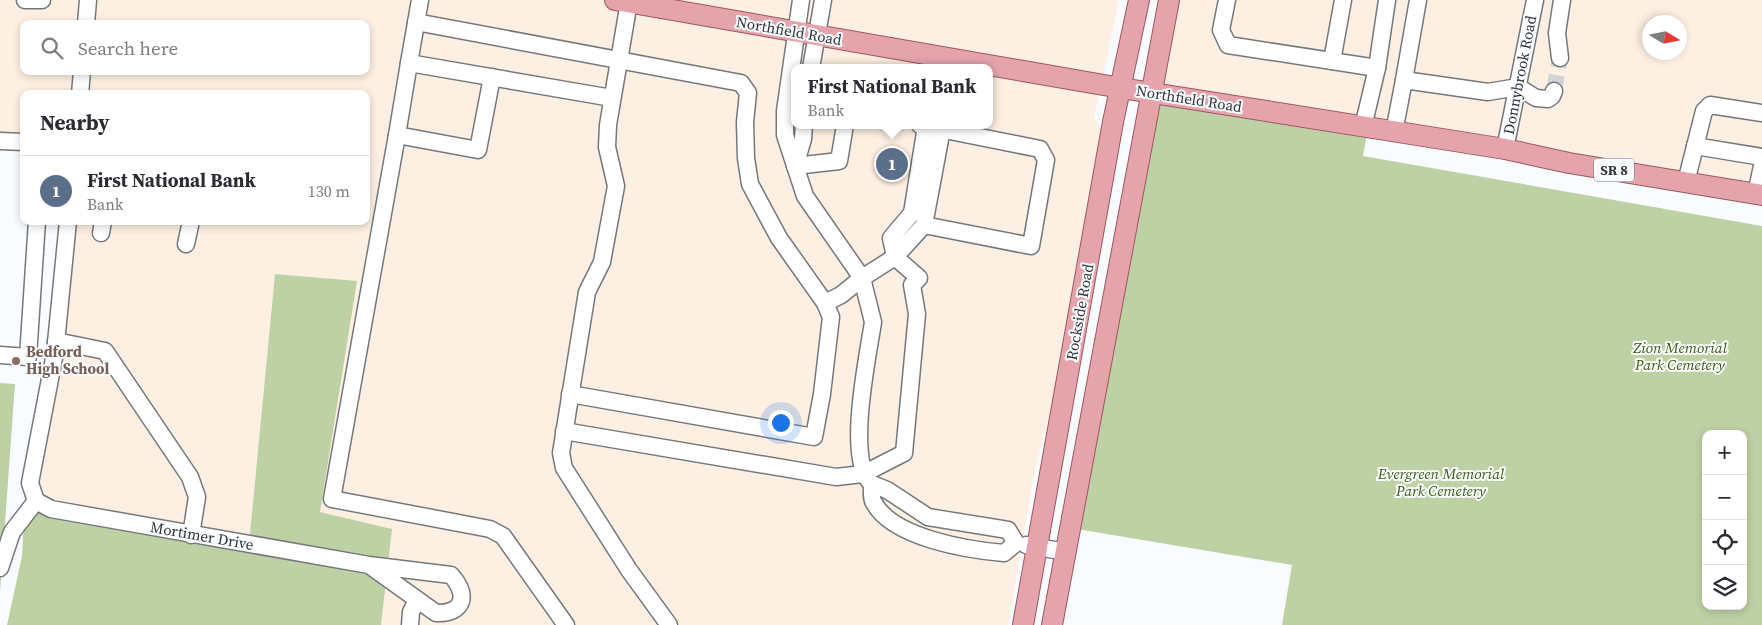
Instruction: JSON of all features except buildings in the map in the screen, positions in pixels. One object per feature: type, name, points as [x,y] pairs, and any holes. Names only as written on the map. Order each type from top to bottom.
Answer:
[{"type":"main road","name":"Rockside Road","points":[[1023,625],[1121,88],[1139,0]]},
{"type":"main road","name":"Rockside Road","points":[[1052,625],[1169,0]]},
{"type":"main road","name":"Northfield Road","points":[[622,1],[981,64]]},
{"type":"main road","name":"Northfield Road","points":[[993,66],[1505,150],[1759,194]]},
{"type":"street","points":[[24,0],[42,0]]},
{"type":"street","points":[[86,20],[88,0]]},
{"type":"street","points":[[420,0],[332,499],[490,529],[503,536],[566,625]]},
{"type":"street","points":[[792,64],[801,0]]},
{"type":"street","points":[[812,64],[823,0]]},
{"type":"street","points":[[1227,0],[1220,30],[1228,45],[1377,68]]},
{"type":"street","points":[[1332,61],[1343,0]]},
{"type":"street","points":[[1363,127],[1377,68],[1386,0]]},
{"type":"street","points":[[1394,132],[1418,0]]},
{"type":"street","name":"Donnybrook Road","points":[[1505,150],[1535,0]]},
{"type":"street","points":[[1560,58],[1557,33],[1562,0]]},
{"type":"street","points":[[622,1],[619,59],[612,98],[607,147],[616,186],[602,262],[587,292],[561,453],[564,468],[629,570],[669,625]]},
{"type":"street","points":[[416,22],[741,83],[748,93],[745,122],[750,184],[778,238],[826,303],[831,317],[828,352],[814,437],[570,394]]},
{"type":"street","points":[[409,63],[612,98]]},
{"type":"street","points":[[791,68],[785,111],[785,135],[795,166],[805,196],[862,278],[873,322],[858,446],[873,503],[887,517],[916,536],[1004,554],[1016,543]]},
{"type":"street","points":[[80,90],[82,75]]},
{"type":"street","points":[[397,135],[478,150],[492,77]]},
{"type":"street","points":[[1404,80],[1488,92],[1518,87],[1536,98],[1544,99],[1552,96],[1554,91]]},
{"type":"street","points":[[1686,182],[1704,111],[1710,105],[1762,113]]},
{"type":"street","points":[[795,166],[803,139],[804,129]]},
{"type":"street","points":[[795,166],[839,161],[844,129]]},
{"type":"street","points":[[826,303],[841,295],[862,278],[895,257],[924,225],[929,129]]},
{"type":"street","points":[[867,479],[904,453],[917,314],[912,285],[918,278],[895,257],[891,238],[912,213],[929,129]]},
{"type":"street","points":[[924,225],[1031,246],[1046,160],[1040,149],[939,129]]},
{"type":"street","points":[[0,141],[20,142]]},
{"type":"street","points":[[1695,146],[1762,157]]},
{"type":"street","points":[[1759,194],[1762,166]]},
{"type":"street","points":[[28,357],[37,225]]},
{"type":"street","points":[[0,568],[12,532],[36,500],[30,484],[56,341],[68,225]]},
{"type":"street","points":[[186,244],[190,225]]},
{"type":"street","points":[[56,341],[105,351],[190,477],[198,497],[191,535]]},
{"type":"street","points":[[0,355],[53,359]]},
{"type":"street","points":[[564,431],[836,477],[867,479],[928,517],[1008,530],[1016,543],[1066,552]]},
{"type":"street","name":"Mortimer Drive","points":[[36,500],[51,509],[191,535],[369,565],[451,575],[462,592],[460,603],[456,610],[441,619],[436,613],[369,565]]},
{"type":"street","points":[[410,625],[411,612],[417,600]]},
{"type":"shaded area","points":[[0,0],[1119,0],[1094,117],[1101,129],[1097,165],[1053,399],[1035,470],[1008,625],[381,625],[392,529],[320,512],[356,281],[275,274],[249,544],[36,501],[68,225],[370,225],[370,90],[20,90],[20,134],[0,132]]},
{"type":"shaded area","points":[[1169,0],[1762,0],[1762,195],[1151,93]]},
{"type":"green space","points":[[1151,93],[1368,128],[1363,156],[1762,226],[1762,625],[1282,625],[1292,565],[1071,528]]},
{"type":"green space","points":[[275,274],[357,281],[320,512],[392,529],[381,625],[7,625],[22,556],[25,501],[36,501],[249,544]]},
{"type":"green space","points":[[0,383],[15,384],[0,593]]},
{"type":"tunnel","points":[[1554,91],[1560,58]]},
{"type":"place","name":"First National Bank","points":[[892,164]]},
{"type":"place","name":"Bedford High School","points":[[16,361]]},
{"type":"park label","name":"Zion Memorial Park Cemetery","points":[[1680,356]]},
{"type":"park label","name":"Evergreen Memorial Park Cemetery","points":[[1441,482]]}]
